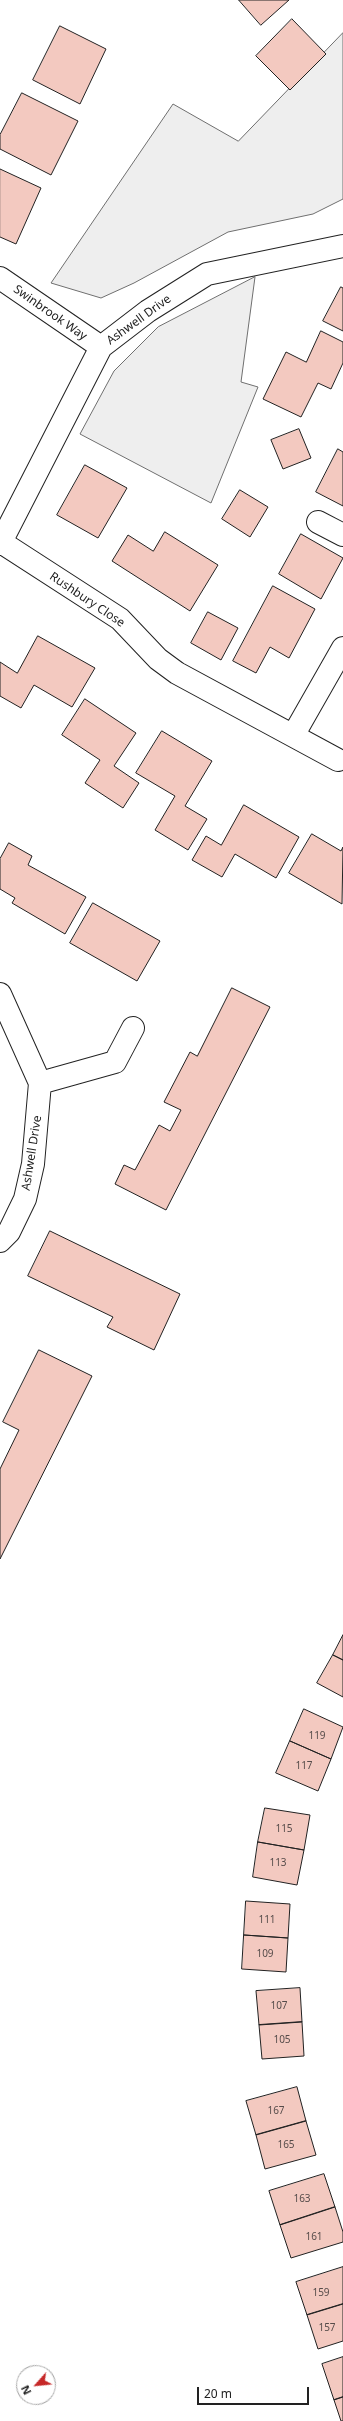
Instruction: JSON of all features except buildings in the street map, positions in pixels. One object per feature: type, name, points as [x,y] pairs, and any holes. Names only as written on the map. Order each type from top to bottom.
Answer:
[{"type":"street","name":"Ashwell Drive","points":[[0,543],[101,347],[148,311],[207,274],[343,246]]},
{"type":"street","name":"Swinbrook Way","points":[[0,278],[101,347]]},
{"type":"street","points":[[318,522],[343,535]]},
{"type":"street","name":"Rushbury Close","points":[[0,543],[120,619],[158,659],[177,672],[294,734],[338,760]]},
{"type":"street","points":[[294,734],[343,648]]},
{"type":"street","name":"Ashwell Drive","points":[[0,994],[40,1083],[34,1157],[25,1199],[9,1232],[0,1241]]},
{"type":"street","points":[[40,1083],[116,1062],[133,1028]]},
{"type":"shaded area","points":[[343,33],[343,199],[313,214],[228,232],[134,283],[101,298],[51,283],[173,104],[238,141]]},
{"type":"shaded area","points":[[255,277],[241,382],[258,387],[211,503],[80,434],[114,371],[158,327]]}]
